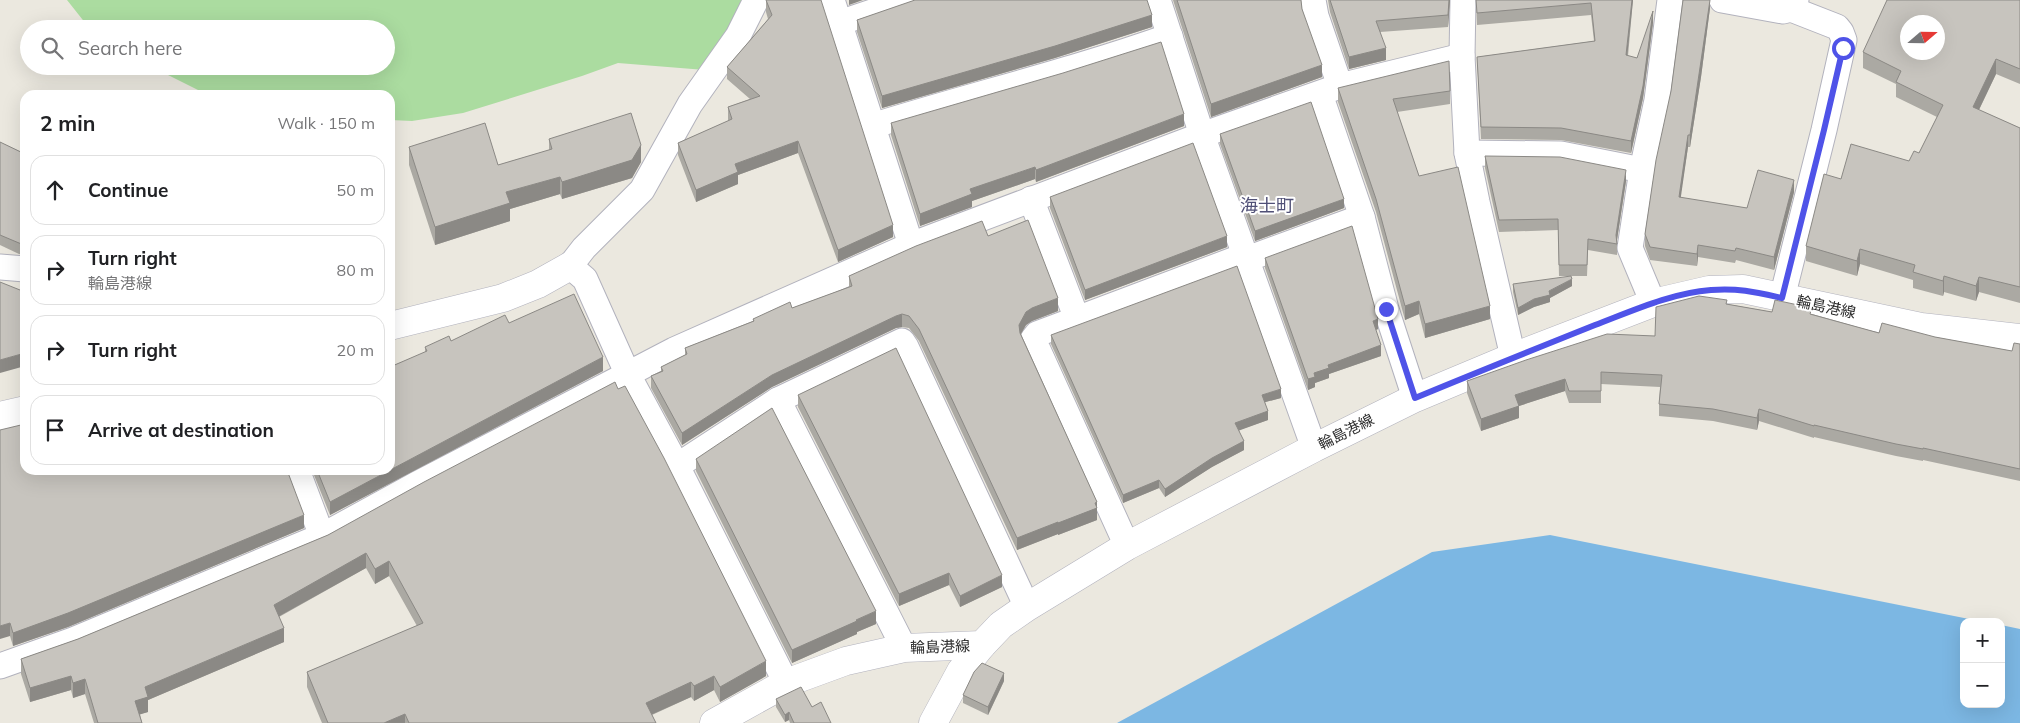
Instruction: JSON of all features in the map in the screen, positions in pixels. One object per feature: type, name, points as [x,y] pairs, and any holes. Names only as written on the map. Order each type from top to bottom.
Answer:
[{"type":"main road","points":[[395,325],[503,298],[538,284],[570,266]]},
{"type":"main road","name":"輪島港線","points":[[714,723],[786,683],[846,661],[904,648],[982,645],[1001,625],[1027,606],[1127,546],[1314,448],[1415,398],[1513,357],[1653,303],[1709,290],[1742,289],[1921,327],[2020,338]]},
{"type":"main road","points":[[0,416],[20,411]]},
{"type":"main road","points":[[930,719],[961,671],[982,645]]},
{"type":"street","points":[[756,0],[738,36],[690,104],[642,190],[584,248],[570,266],[585,279],[628,375],[677,466],[786,683]]},
{"type":"street","points":[[832,0],[911,245]]},
{"type":"street","points":[[839,23],[908,0]]},
{"type":"street","points":[[1158,0],[1202,135],[1314,448]]},
{"type":"street","points":[[1313,0],[1330,90],[1362,217],[1386,309],[1415,398]]},
{"type":"street","points":[[1463,0],[1462,56],[1467,153],[1513,357]]},
{"type":"street","points":[[1653,303],[1630,248],[1642,170],[1657,100],[1670,0]]},
{"type":"street","points":[[1722,0],[1783,11],[1793,4],[1837,27],[1844,40],[1824,130],[1782,298]]},
{"type":"street","points":[[872,126],[962,98],[1044,77],[1170,36]]},
{"type":"street","points":[[0,666],[73,640],[322,536],[417,484],[674,350],[911,245],[1202,135],[1330,90],[1462,56]]},
{"type":"street","points":[[1467,153],[1561,154],[1642,170]]},
{"type":"street","points":[[1030,199],[1077,319]]},
{"type":"street","points":[[1127,546],[1033,339],[1037,334],[1077,319],[1362,217]]},
{"type":"street","points":[[0,267],[20,269]]},
{"type":"street","points":[[677,466],[778,400],[837,373],[896,342],[904,343],[1027,606]]},
{"type":"street","points":[[778,400],[904,648]]},
{"type":"street","points":[[298,475],[322,536]]},
{"type":"green space","points":[[67,0],[745,0],[705,70],[618,63],[463,113],[412,121],[395,120],[395,90],[198,90],[168,75],[395,75],[395,20],[83,20]]},
{"type":"water","points":[[1550,535],[1964,618],[1960,618],[1960,708],[2005,708],[2005,626],[2020,629],[2020,723],[1117,723],[1432,552]]},
{"type":"building","points":[[766,0],[821,0],[893,225],[838,250],[798,141],[735,164],[738,172],[696,190],[678,143],[732,119],[728,107],[760,96],[727,67],[772,15]]},
{"type":"building","points":[[915,0],[1147,0],[1152,15],[1055,46],[882,96],[857,20]]},
{"type":"building","points":[[1177,0],[1301,0],[1302,9],[1322,65],[1211,104]]},
{"type":"building","points":[[1330,0],[1449,0],[1448,15],[1376,21],[1386,48],[1349,57]]},
{"type":"building","points":[[1476,0],[1632,0],[1626,55],[1637,58],[1653,11],[1643,86],[1631,141],[1561,128],[1481,127],[1477,57],[1595,41],[1591,3],[1477,13]]},
{"type":"building","points":[[1683,0],[1710,0],[1679,197],[1747,208],[1758,170],[1794,180],[1774,257],[1736,248],[1735,251],[1698,245],[1697,254],[1650,247],[1645,234],[1656,160],[1671,91]]},
{"type":"building","points":[[1887,0],[2020,0],[2020,69],[1996,59],[1973,107],[2020,128],[2020,287],[1979,277],[1976,286],[1944,276],[1943,281],[1913,272],[1915,265],[1860,249],[1857,261],[1806,246],[1824,174],[1841,179],[1851,144],[1909,161],[1914,151],[1919,153],[1943,105],[1896,82],[1901,71],[1863,52]]},
{"type":"building","points":[[1161,42],[1184,114],[1036,170],[1035,167],[970,189],[972,194],[920,214],[891,123],[1063,73]]},
{"type":"building","points":[[1449,61],[1450,91],[1393,99],[1419,176],[1458,167],[1490,306],[1425,324],[1419,301],[1405,306],[1376,199],[1338,88]]},
{"type":"building","points":[[1311,102],[1344,199],[1255,231],[1220,134]]},
{"type":"building","points":[[631,113],[641,145],[632,160],[562,182],[560,177],[506,192],[510,203],[435,227],[409,147],[485,123],[498,165],[552,149],[549,139]]},
{"type":"building","points":[[0,142],[20,152],[20,243],[0,235]]},
{"type":"building","points":[[1193,143],[1227,236],[1085,290],[1050,197]]},
{"type":"building","points":[[1485,156],[1560,157],[1626,170],[1616,235],[1617,244],[1588,239],[1587,265],[1559,265],[1558,219],[1499,220]]},
{"type":"building","points":[[1028,220],[1058,298],[1026,312],[1019,325],[1020,333],[1097,502],[1095,503],[1097,508],[1017,538],[919,329],[909,316],[902,314],[896,316],[772,375],[682,433],[651,376],[663,371],[661,367],[687,354],[685,348],[754,321],[753,319],[790,302],[792,308],[852,286],[849,276],[916,246],[982,221],[988,236]]},
{"type":"building","points":[[1352,226],[1378,319],[1373,321],[1381,345],[1328,365],[1329,368],[1314,373],[1315,377],[1308,379],[1265,258]]},
{"type":"building","points":[[1237,266],[1281,389],[1262,395],[1268,411],[1235,423],[1244,441],[1212,458],[1165,489],[1159,480],[1123,495],[1051,335]]},
{"type":"building","points":[[1571,276],[1572,279],[1549,291],[1550,295],[1534,299],[1518,308],[1513,284]]},
{"type":"building","points":[[0,282],[20,290],[20,354],[0,360]]},
{"type":"building","points":[[574,294],[603,357],[395,467],[395,365],[427,351],[425,347],[449,336],[451,341],[505,315],[509,323]]},
{"type":"building","points":[[1699,296],[1727,300],[1726,304],[1772,312],[1775,300],[1812,308],[1810,314],[1879,333],[1882,323],[1935,337],[2012,351],[2014,343],[2020,344],[2020,469],[1814,426],[1759,409],[1757,418],[1713,409],[1659,404],[1662,375],[1601,372],[1601,391],[1569,391],[1565,379],[1515,395],[1519,406],[1481,419],[1467,381],[1607,334],[1655,336],[1656,307]]},
{"type":"building","points":[[896,348],[1002,575],[960,596],[949,573],[899,594],[798,395]]},
{"type":"building","points":[[615,382],[618,389],[625,386],[664,458],[766,661],[720,687],[714,676],[694,686],[691,682],[646,703],[656,723],[409,723],[405,714],[384,723],[328,723],[307,672],[423,623],[389,561],[375,569],[366,553],[274,605],[284,628],[145,687],[148,697],[135,701],[142,723],[98,723],[85,679],[73,683],[71,676],[30,688],[21,659],[78,639],[328,535],[424,482]]},
{"type":"building","points":[[772,408],[876,611],[792,650],[696,459]]},
{"type":"building","points":[[20,425],[20,475],[289,475],[304,515],[68,613],[13,633],[10,623],[0,626],[0,430]]},
{"type":"building","points":[[319,475],[381,475],[330,502]]},
{"type":"building","points":[[982,663],[1004,673],[988,707],[963,695],[974,672]]},
{"type":"building","points":[[801,687],[812,707],[821,702],[831,723],[794,723],[789,712],[785,715],[776,699]]},
{"type":"district","name":"海士町","points":[[1267,206]]},
{"type":"route","points":[[1386,309],[1415,398],[1513,357],[1653,303],[1678,296],[1709,290],[1742,289],[1782,298],[1843,48]]}]
